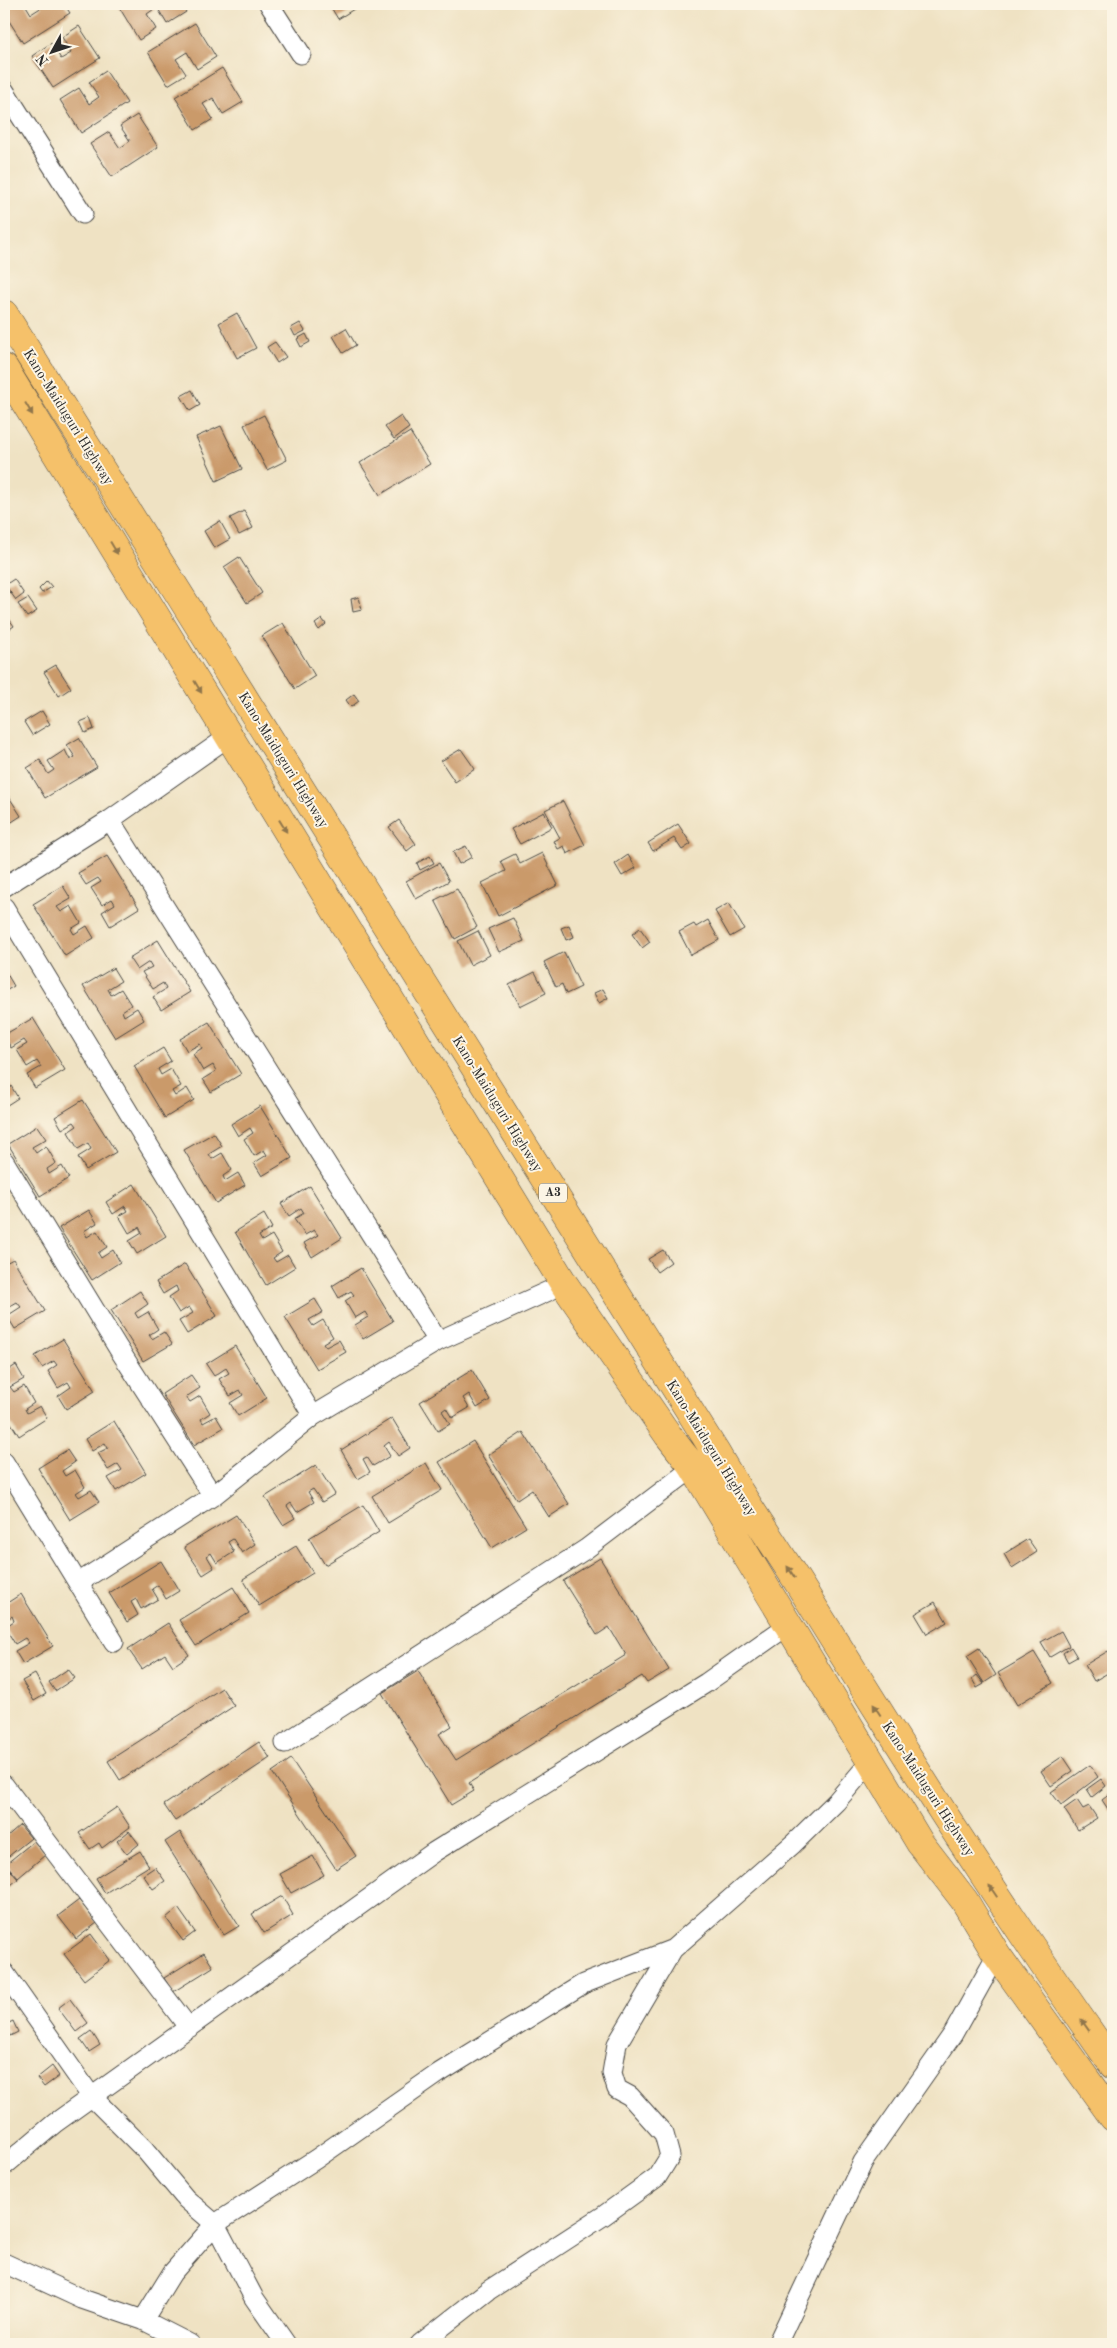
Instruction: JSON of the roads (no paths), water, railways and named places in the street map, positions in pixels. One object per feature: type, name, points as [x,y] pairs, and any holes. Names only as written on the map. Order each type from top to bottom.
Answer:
[{"type":"highway","name":"Kano-Maiduguri Highway","points":[[4,314],[716,1453],[742,1499],[798,1582],[858,1681],[987,1881],[1113,2065]]},
{"type":"highway","name":"Kano-Maiduguri Highway","points":[[4,368],[564,1284],[668,1435],[693,1467],[787,1626],[920,1843],[964,1900],[997,1955],[1113,2117]]},
{"type":"street","points":[[268,4],[301,54]]},
{"type":"street","points":[[4,90],[83,214]]},
{"type":"street","points":[[4,887],[110,820],[228,737]]},
{"type":"street","points":[[110,820],[438,1340]]},
{"type":"street","points":[[4,907],[313,1416]]},
{"type":"street","points":[[4,1160],[118,1348],[213,1496]]},
{"type":"street","points":[[78,1583],[213,1496],[313,1416],[438,1340],[564,1284]]},
{"type":"street","points":[[285,1743],[586,1549],[693,1467],[716,1453]]},
{"type":"street","points":[[4,1462],[114,1642]]},
{"type":"street","points":[[4,2166],[55,2123],[91,2096],[434,1852],[706,1683],[787,1626]]},
{"type":"street","points":[[420,2344],[489,2290],[603,2216],[657,2177],[670,2156],[664,2134],[630,2096],[617,2089],[612,2073],[617,2044],[673,1949],[793,1844],[836,1802],[870,1762]]},
{"type":"street","points":[[4,1785],[189,2028]]},
{"type":"street","points":[[143,2320],[172,2273],[215,2224],[316,2159],[439,2073],[583,1984],[673,1949]]},
{"type":"street","points":[[777,2344],[863,2162],[953,2034],[997,1955]]},
{"type":"street","points":[[4,1972],[91,2096],[146,2150],[186,2199],[215,2224],[254,2298],[286,2344]]},
{"type":"street","points":[[4,2263],[82,2298],[143,2320],[190,2344]]}]
